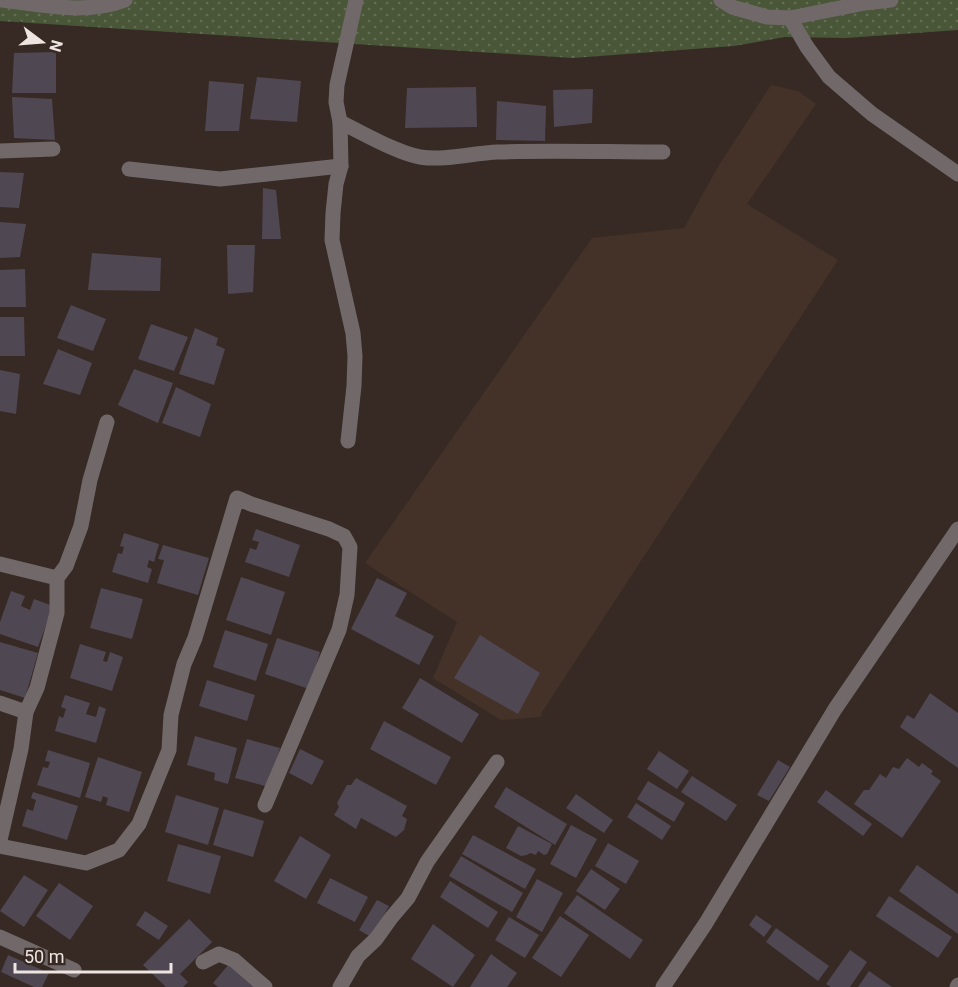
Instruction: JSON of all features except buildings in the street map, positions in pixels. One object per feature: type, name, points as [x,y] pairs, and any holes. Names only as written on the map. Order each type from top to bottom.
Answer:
[{"type":"street","points":[[2,0],[86,9],[125,0]]},
{"type":"street","points":[[348,441],[354,386],[353,333],[333,240],[333,213],[336,184],[341,166],[340,122],[336,102],[337,85],[356,0]]},
{"type":"street","points":[[721,0],[732,7],[767,17],[790,18],[865,1],[891,0]]},
{"type":"street","points":[[790,18],[807,47],[829,77],[872,114],[958,174]]},
{"type":"street","points":[[340,122],[405,153],[438,159],[510,152],[663,152]]},
{"type":"street","points":[[0,152],[53,149]]},
{"type":"street","points":[[129,169],[220,179],[341,166]]},
{"type":"street","points":[[0,840],[19,758],[26,712],[37,688],[57,613],[57,578],[66,566],[81,526],[90,480],[107,422]]},
{"type":"street","points":[[0,846],[86,863],[119,850],[139,824],[169,750],[171,715],[184,664],[195,638],[237,498],[329,529],[344,536],[350,547],[347,595],[339,630],[265,805]]},
{"type":"street","points":[[663,987],[706,923],[835,709],[958,529]]},
{"type":"street","points":[[0,564],[57,578]]},
{"type":"street","points":[[0,703],[26,712]]},
{"type":"street","points":[[340,987],[358,956],[376,939],[408,898],[428,862],[496,762]]},
{"type":"street","points":[[0,937],[74,970]]},
{"type":"street","points":[[203,962],[219,954],[234,960],[266,987]]},
{"type":"shaded area","points":[[771,85],[798,91],[816,104],[747,204],[838,260],[542,712],[541,717],[501,720],[433,678],[457,622],[365,563],[592,238],[684,228],[719,165]]},
{"type":"green space","points":[[0,0],[958,0],[958,30],[846,38],[785,37],[734,46],[573,58],[0,21]]}]
